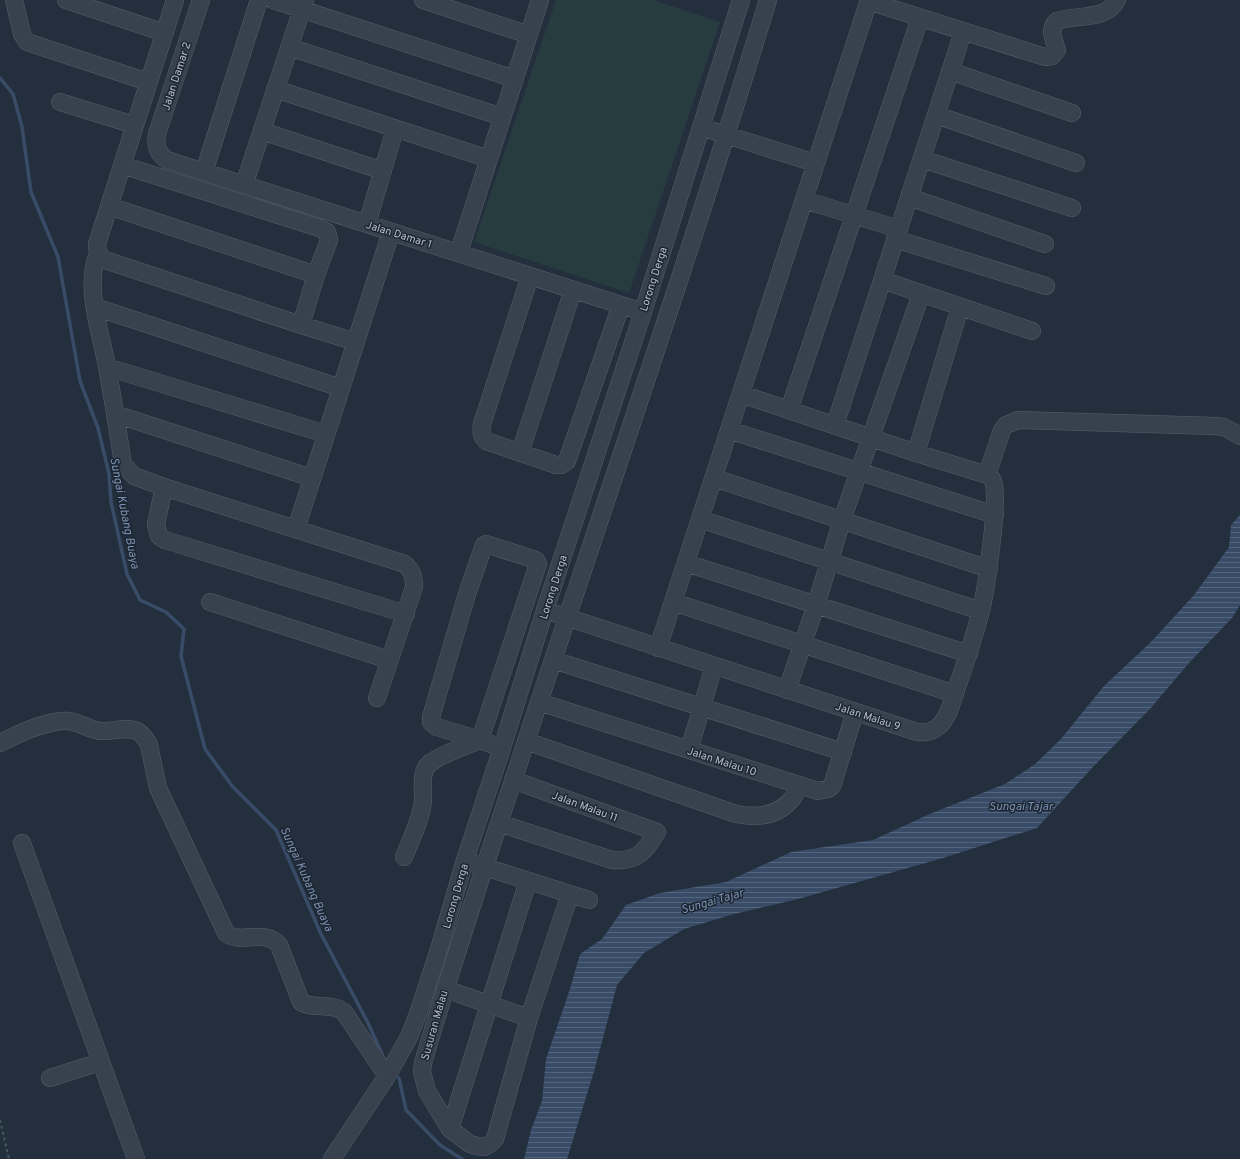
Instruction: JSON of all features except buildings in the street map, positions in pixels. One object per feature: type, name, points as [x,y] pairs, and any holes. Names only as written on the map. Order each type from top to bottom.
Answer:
[{"type":"street","points":[[14,0],[22,34],[27,42],[148,82]]},
{"type":"street","points":[[66,0],[165,33]]},
{"type":"street","points":[[175,0],[97,244],[98,254],[94,263],[92,276],[95,306],[124,464],[134,476],[164,488],[405,564],[411,570],[414,577],[414,587],[377,698]]},
{"type":"street","name":"Jalan Damar 2","points":[[158,152],[156,140],[157,134],[201,0]]},
{"type":"street","points":[[204,172],[259,0]]},
{"type":"street","points":[[273,0],[303,4],[515,79]]},
{"type":"street","points":[[423,0],[529,35]]},
{"type":"street","points":[[459,252],[540,0]]},
{"type":"street","name":"Lorong Derga","points":[[332,1159],[387,1076],[409,1037],[419,1011],[465,860],[545,610],[643,312],[740,0]]},
{"type":"street","name":"Susuran Malau","points":[[529,1018],[495,1139],[484,1147],[470,1144],[450,1129],[427,1091],[422,1072],[423,1063],[445,989],[513,780],[727,135],[768,0]]},
{"type":"street","points":[[658,648],[868,1],[1045,57],[1052,56],[1057,50],[1052,28],[1056,21],[1100,14],[1111,8],[1118,0]]},
{"type":"street","points":[[244,184],[303,4]]},
{"type":"street","points":[[788,410],[855,216],[920,18]]},
{"type":"street","points":[[835,425],[963,32]]},
{"type":"street","points":[[289,47],[502,116]]},
{"type":"street","points":[[950,71],[1072,113]]},
{"type":"street","points":[[275,89],[489,159]]},
{"type":"street","points":[[60,102],[134,125]]},
{"type":"street","points":[[936,115],[1076,164]]},
{"type":"street","points":[[701,127],[816,164]]},
{"type":"street","points":[[367,224],[395,129]]},
{"type":"street","points":[[262,131],[383,171]]},
{"type":"street","name":"Jalan Damar 1","points":[[158,152],[167,160],[643,312]]},
{"type":"street","points":[[922,159],[1072,208]]},
{"type":"street","points":[[122,166],[319,228],[327,232],[329,240],[300,325]]},
{"type":"street","points":[[909,197],[1045,244]]},
{"type":"street","points":[[804,200],[855,216],[897,234],[1046,286]]},
{"type":"street","points":[[109,206],[316,275]]},
{"type":"street","points":[[296,529],[391,232]]},
{"type":"street","points":[[98,254],[106,260],[300,325],[356,342]]},
{"type":"street","points":[[530,276],[481,431],[482,437],[486,441],[520,454],[556,465],[561,465],[567,461],[621,304]]},
{"type":"street","points":[[882,280],[1032,331]]},
{"type":"street","points":[[520,454],[573,290]]},
{"type":"street","points":[[787,690],[816,605],[842,520],[872,438],[921,294]]},
{"type":"street","points":[[95,306],[341,388]]},
{"type":"street","points":[[916,453],[960,307]]},
{"type":"street","points":[[107,368],[326,434]]},
{"type":"street","points":[[741,394],[916,453],[987,474],[1002,430],[1006,425],[1018,420],[1214,426],[1224,427],[1240,436]]},
{"type":"street","points":[[115,414],[312,478]]},
{"type":"street","points":[[729,430],[995,515]]},
{"type":"street","name":"Jalan Malau 9","points":[[545,610],[917,732],[934,730],[944,719],[955,694],[969,654],[981,611],[989,569],[995,515],[993,481],[987,474]]},
{"type":"street","points":[[714,478],[989,569]]},
{"type":"street","points":[[164,488],[156,524],[159,536],[165,540],[406,614]]},
{"type":"street","points":[[700,519],[981,611]]},
{"type":"street","points":[[404,857],[421,812],[423,797],[422,780],[426,767],[439,758],[480,740],[538,564],[536,560],[490,544],[484,545],[467,594],[433,709],[431,722],[437,727],[480,740],[502,748]]},
{"type":"street","points":[[686,562],[969,654]]},
{"type":"street","points":[[210,602],[389,660]]},
{"type":"street","points":[[673,602],[955,694]]},
{"type":"street","points":[[553,660],[843,752]]},
{"type":"street","points":[[690,750],[714,666]]},
{"type":"street","name":"Jalan Malau 10","points":[[539,702],[818,791],[828,789],[832,786],[855,712]]},
{"type":"street","points":[[0,743],[26,730],[62,721],[70,721],[102,731],[134,730],[143,735],[149,745],[158,788],[226,933],[235,937],[262,937],[276,941],[279,945],[301,1002],[308,1006],[337,1008],[344,1012],[387,1076]]},
{"type":"street","points":[[526,741],[736,814],[748,816],[758,816],[780,809],[792,799],[799,786]]},
{"type":"street","name":"Jalan Malau 11","points":[[499,823],[612,860],[621,861],[635,858],[646,850],[657,832],[513,780]]},
{"type":"street","points":[[22,843],[136,1159]]},
{"type":"street","points":[[465,860],[589,900]]},
{"type":"street","points":[[450,1129],[488,1004],[528,881]]},
{"type":"street","points":[[445,989],[529,1018],[570,894]]},
{"type":"street","points":[[50,1078],[100,1062]]},
{"type":"path","points":[[0,1120],[9,1159]]},
{"type":"green space","points":[[556,0],[653,0],[720,22],[629,293],[474,242]]},
{"type":"water","name":"Sungai Tajar","points":[[1240,515],[1240,605],[1232,618],[1189,663],[1150,709],[1091,769],[1037,828],[943,858],[798,899],[734,914],[684,929],[644,953],[617,985],[595,1068],[567,1159],[524,1159],[531,1130],[542,1101],[546,1059],[570,989],[580,954],[602,939],[626,905],[660,893],[726,882],[791,852],[873,840],[932,813],[1005,784],[1034,765],[1060,740],[1104,686],[1151,642],[1194,595],[1229,547],[1231,525]]},
{"type":"waterway","name":"Sungai Kubang Buaya","points":[[0,78],[13,94],[22,127],[31,192],[58,257],[80,381],[98,428],[109,474],[111,502],[127,574],[140,600],[166,612],[184,629],[181,656],[205,749],[233,787],[276,830],[321,934],[368,1023],[382,1054]]},
{"type":"waterway","name":"Sungai Kubang Buaya","points":[[399,1078],[406,1110],[440,1145],[462,1159]]}]
